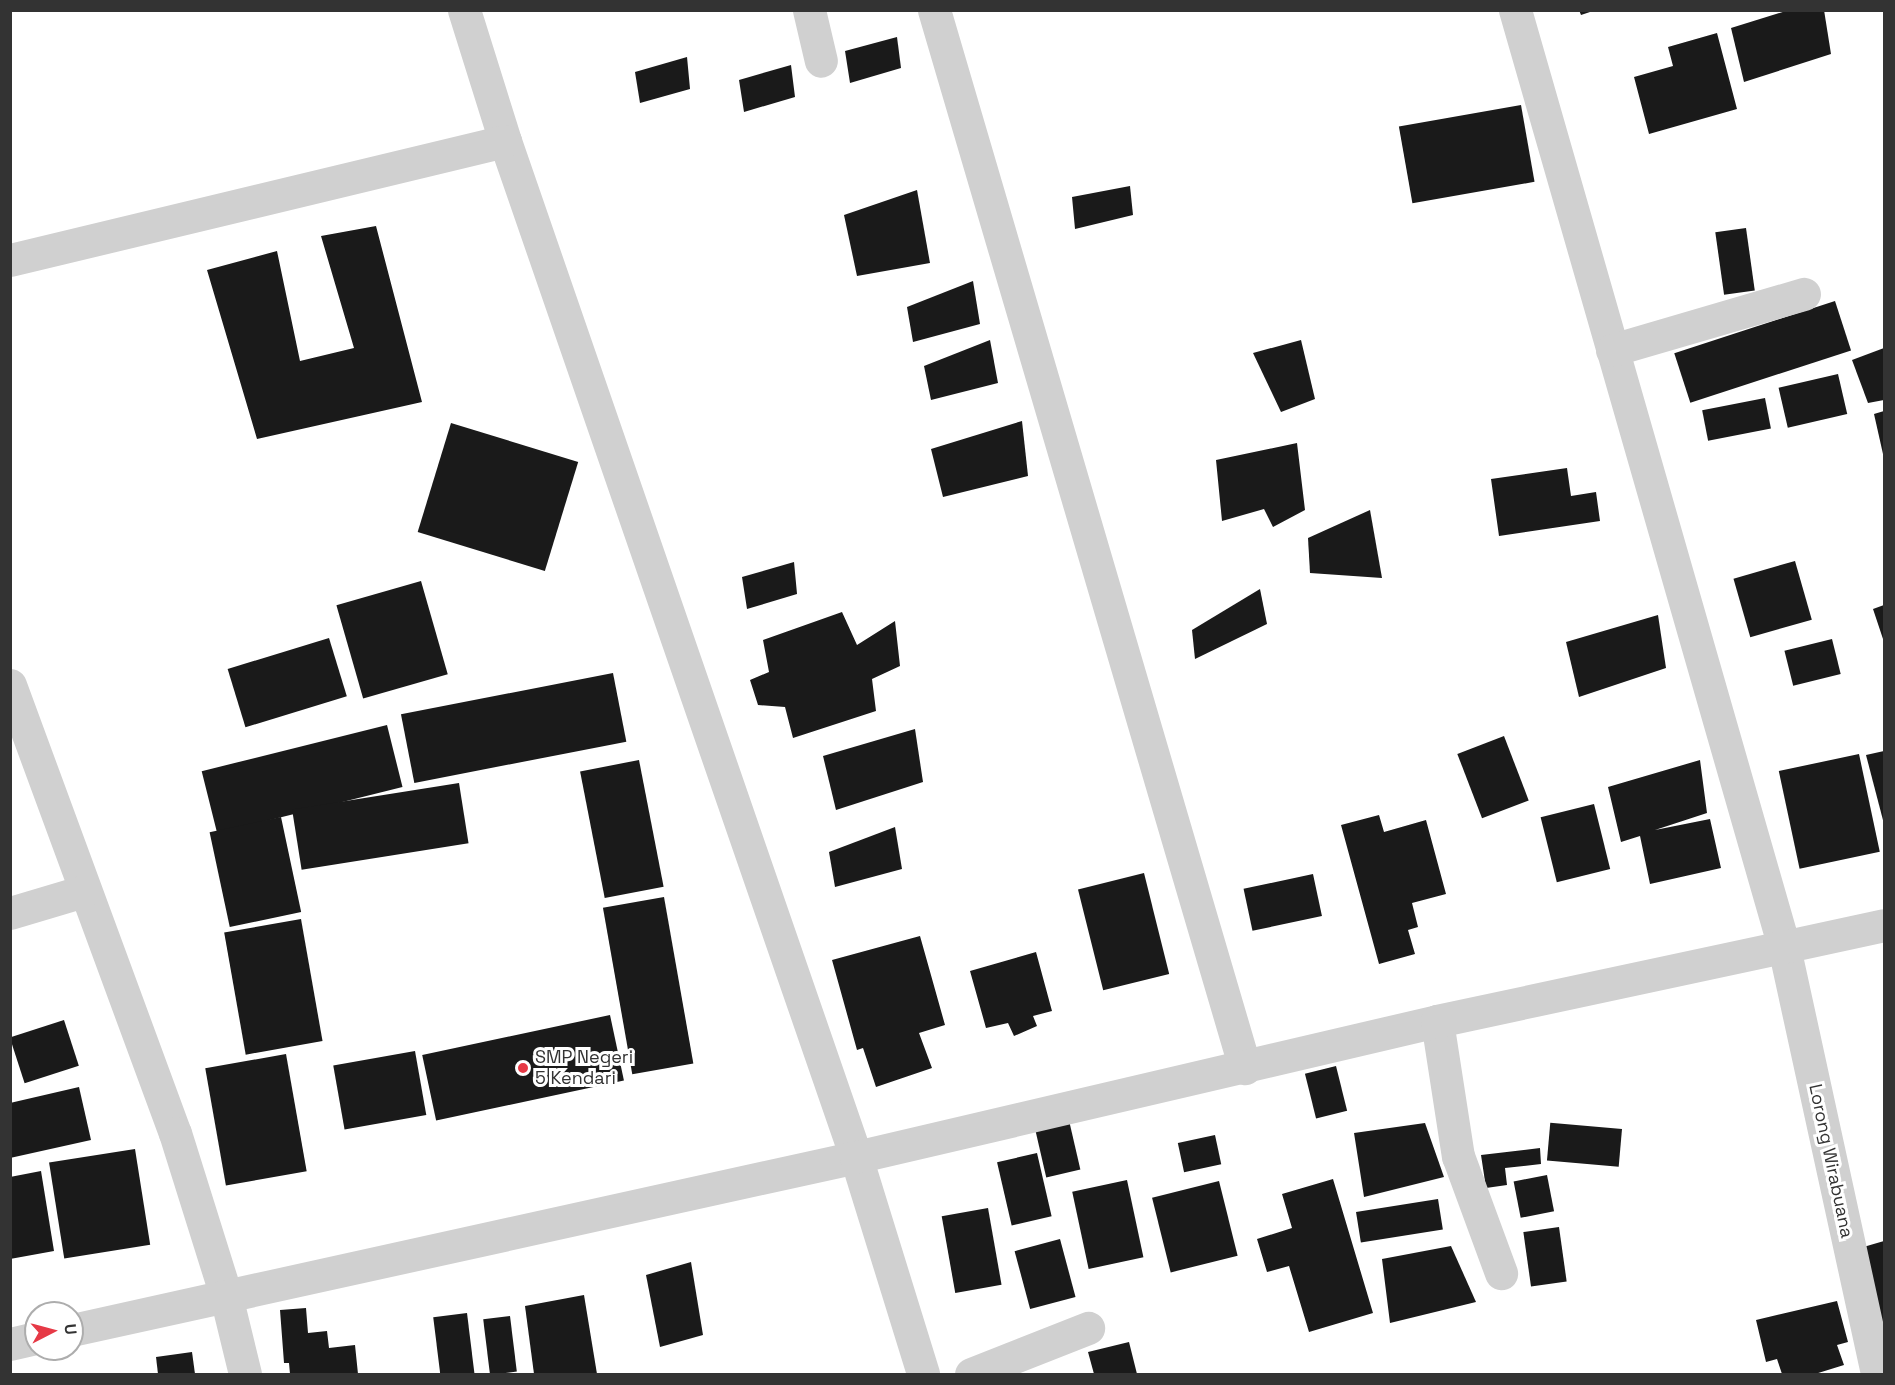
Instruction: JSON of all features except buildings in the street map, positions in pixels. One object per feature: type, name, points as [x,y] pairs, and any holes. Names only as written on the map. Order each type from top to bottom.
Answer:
[{"type":"street","points":[[464,10],[506,141],[856,1157],[923,1374]]},
{"type":"street","points":[[809,10],[821,61]]},
{"type":"street","points":[[934,10],[1245,1068]]},
{"type":"street","name":"Lorong Wirabuana","points":[[1515,10],[1784,947],[1877,1374]]},
{"type":"street","points":[[10,260],[506,141]]},
{"type":"street","points":[[1612,350],[1804,294]]},
{"type":"street","points":[[10,685],[20,743],[84,891],[176,1133],[226,1296],[245,1374]]},
{"type":"street","points":[[10,913],[84,891]]},
{"type":"street","points":[[84,1327],[856,1157],[1245,1068],[1437,1021],[1884,925]]},
{"type":"street","points":[[1437,1021],[1458,1156],[1501,1273]]},
{"type":"street","points":[[971,1374],[1088,1328]]},
{"type":"place","name":"SMP Negeri 5 Kendari","points":[[523,1068]]}]
